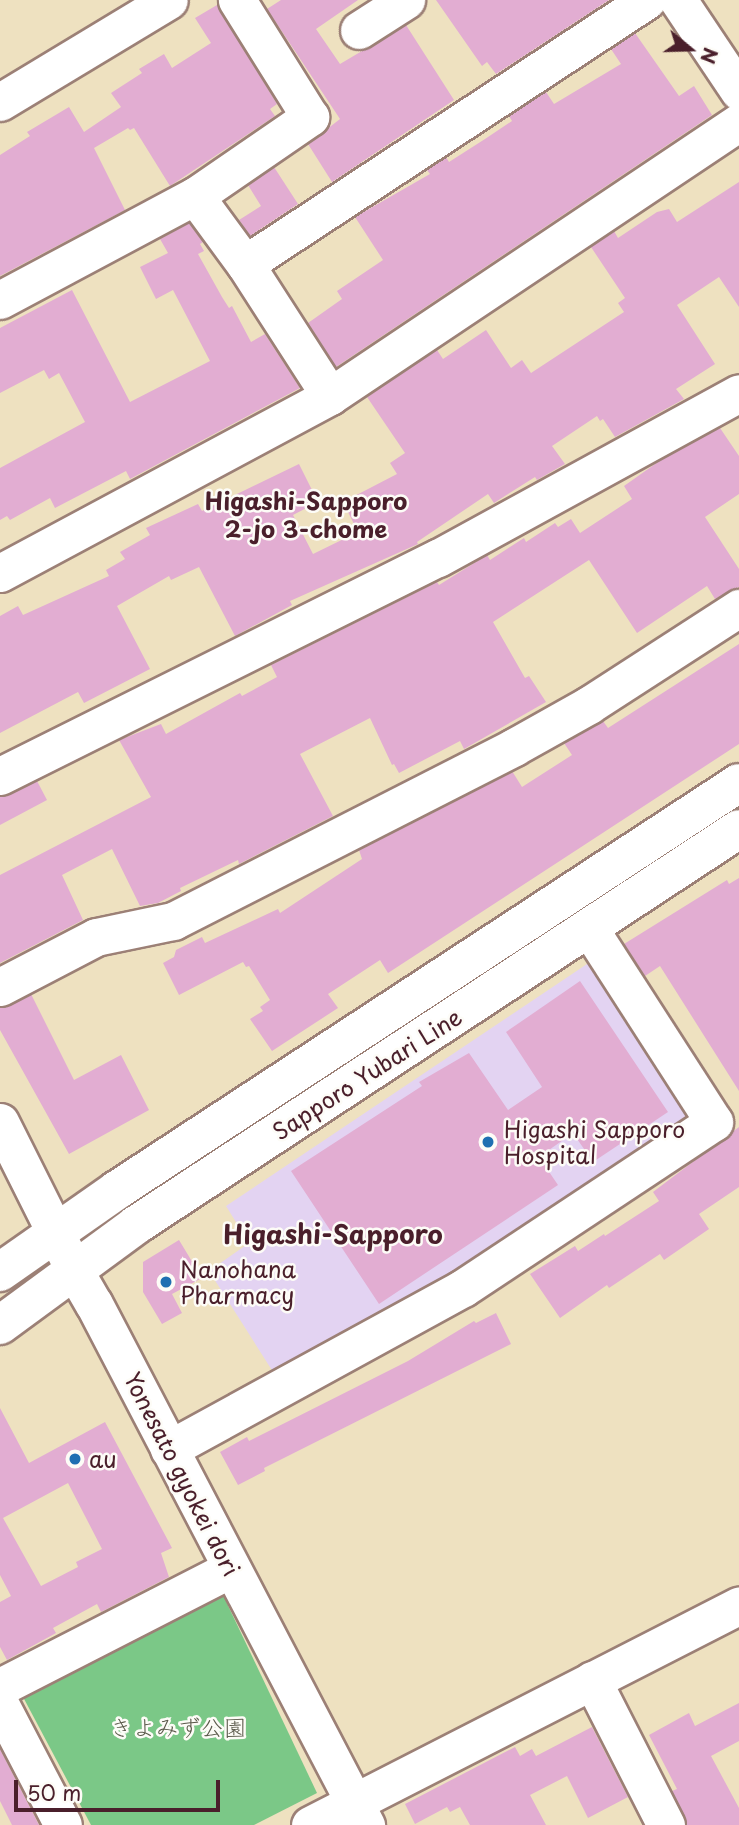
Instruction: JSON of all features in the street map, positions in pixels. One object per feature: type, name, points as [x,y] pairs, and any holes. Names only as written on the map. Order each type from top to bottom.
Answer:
[{"type":"main road","name":"Sapporo Yubari Line","points":[[0,1272],[55,1232],[739,783]]},
{"type":"main road","name":"Sapporo Yubari Line","points":[[0,1325],[136,1225],[589,928],[737,835]]},
{"type":"street","points":[[0,102],[169,0]]},
{"type":"street","points":[[0,300],[195,196],[310,117],[237,0]]},
{"type":"street","points":[[359,30],[406,0]]},
{"type":"street","points":[[245,264],[647,0]]},
{"type":"street","points":[[678,0],[739,91]]},
{"type":"street","points":[[0,573],[330,396],[739,122]]},
{"type":"street","points":[[195,196],[245,264],[330,396]]},
{"type":"street","points":[[0,776],[438,558],[739,393]]},
{"type":"street","points":[[0,987],[96,937],[173,921],[502,753],[589,705],[739,608]]},
{"type":"street","points":[[169,1449],[463,1288],[713,1122],[589,928]]},
{"type":"street","name":"Yonesato gyokei dori","points":[[0,1122],[74,1270],[360,1814]]},
{"type":"street","points":[[0,1687],[231,1569]]},
{"type":"street","points":[[310,1825],[360,1814],[592,1680],[739,1605]]},
{"type":"street","points":[[592,1680],[666,1825]]},
{"type":"street","points":[[0,1704],[63,1825]]},
{"type":"shaded area","name":"Higashi Sapporo Hospital","points":[[593,960],[696,1115],[457,1274],[275,1375],[209,1271],[249,1243],[226,1206]]},
{"type":"green space","name":"きよみず公園","points":[[223,1595],[317,1793],[254,1825],[91,1825],[23,1697]]},
{"type":"building","points":[[281,0],[358,0],[316,29],[340,64],[406,25],[454,100],[332,182],[308,144],[340,119],[267,9]]},
{"type":"building","points":[[436,0],[609,0],[496,74],[487,62],[482,66]]},
{"type":"building","points":[[217,5],[277,104],[270,109],[275,116],[170,186],[134,128],[128,128],[94,148],[125,210],[0,276],[0,155],[30,136],[27,132],[69,107],[84,132],[121,107],[111,93],[142,73],[139,69],[164,54],[172,68],[211,43],[195,18]]},
{"type":"building","points":[[635,33],[679,96],[694,86],[712,115],[336,367],[308,323],[342,299],[337,291],[383,260],[355,217],[430,174],[427,170],[446,157],[449,162],[485,139],[512,121],[509,116],[546,92],[554,104],[621,64],[611,49]]},
{"type":"building","points":[[274,167],[298,204],[250,236],[239,220],[261,206],[248,185]]},
{"type":"building","points":[[739,182],[739,307],[719,277],[677,305],[715,364],[676,389],[684,399],[615,437],[603,419],[600,421],[597,416],[552,446],[565,464],[537,480],[535,477],[494,503],[488,494],[417,542],[418,544],[290,601],[292,605],[235,636],[199,567],[171,580],[169,576],[117,606],[150,669],[84,703],[78,692],[0,733],[0,616],[18,606],[23,615],[109,576],[106,570],[125,559],[120,552],[150,535],[146,528],[198,504],[202,511],[299,464],[318,502],[293,515],[313,554],[358,532],[343,502],[397,474],[390,463],[405,453],[367,397],[437,350],[443,359],[486,330],[511,368],[522,360],[531,373],[624,312],[618,303],[625,298],[591,247],[614,231],[618,238],[657,212],[669,209],[677,222]]},
{"type":"building","points":[[189,223],[203,242],[200,244],[204,251],[198,254],[229,308],[232,306],[251,342],[265,334],[300,388],[130,479],[126,471],[55,508],[50,498],[10,520],[7,516],[0,520],[0,468],[85,422],[59,373],[49,379],[44,370],[0,393],[0,328],[72,290],[130,402],[210,361],[173,290],[156,299],[140,267],[168,253],[160,239]]},
{"type":"building","points":[[720,428],[739,456],[739,494],[705,517],[739,569],[739,587],[715,599],[707,586],[637,633],[589,560],[493,622],[525,678],[529,676],[546,702],[464,749],[460,741],[399,773],[394,764],[392,765],[370,718],[300,754],[333,816],[239,864],[238,860],[180,888],[181,891],[158,903],[140,906],[112,849],[62,875],[83,920],[0,963],[0,875],[151,797],[119,740],[161,724],[166,734],[240,693],[242,696],[277,677],[271,665],[437,582],[439,585],[487,555],[490,560],[524,538],[526,542],[555,523],[558,527],[571,519],[580,533],[632,499],[624,486],[665,457]]},
{"type":"building","points":[[739,644],[739,744],[388,973],[380,960],[328,994],[338,1008],[272,1051],[250,1019],[263,1011],[260,1007],[270,1000],[249,966],[246,967],[243,962],[179,995],[163,963],[174,957],[176,950],[202,937],[205,943],[278,909],[280,913],[362,859],[359,850],[512,771],[522,787],[572,755],[564,743],[603,721],[608,728]]},
{"type":"building","points":[[37,781],[47,800],[0,825],[0,797]]},
{"type":"building","points":[[739,878],[739,1091],[660,966],[645,976],[624,944],[727,880],[729,884]]},
{"type":"building","points":[[580,981],[668,1112],[593,1162],[573,1133],[539,1157],[558,1185],[379,1304],[291,1171],[422,1086],[419,1082],[469,1053],[508,1110],[542,1087],[506,1032]]},
{"type":"building","points":[[31,994],[74,1080],[121,1055],[149,1110],[69,1154],[0,1030],[0,1008]]},
{"type":"building","points":[[739,1127],[739,1187],[699,1214],[709,1229],[664,1260],[660,1254],[609,1288],[607,1285],[560,1318],[530,1274],[575,1246],[578,1251],[604,1234],[605,1236],[659,1201],[653,1192]]},
{"type":"building","points":[[179,1240],[202,1278],[172,1294],[182,1313],[162,1324],[143,1292],[143,1262]]},
{"type":"building","points":[[496,1313],[511,1344],[264,1468],[265,1471],[238,1485],[220,1452],[247,1437],[249,1441],[408,1361],[474,1321],[476,1323]]},
{"type":"building","points":[[0,1408],[29,1463],[105,1422],[172,1548],[161,1553],[169,1577],[101,1612],[97,1604],[53,1628],[56,1633],[7,1660],[0,1647],[0,1602],[11,1596],[0,1575]],"holes":[[[68,1483],[102,1549],[76,1562],[78,1567],[41,1586],[3,1518]]]},
{"type":"building","points":[[739,1703],[739,1741],[711,1756],[739,1808],[739,1825],[687,1825],[672,1791],[677,1789],[649,1735],[689,1713],[695,1726]]},
{"type":"building","points":[[592,1727],[628,1797],[588,1818],[567,1776],[530,1795],[546,1825],[470,1825],[460,1807],[450,1812],[447,1807],[415,1824],[405,1804],[515,1747],[520,1756],[532,1749],[536,1756]]},
{"type":"building","points":[[0,1749],[39,1825],[12,1825],[0,1801]]},
{"type":"place","name":"Higashi Sapporo Hospital","points":[[488,1142]]},
{"type":"place","name":"Nanohana Pharmacy","points":[[166,1282]]},
{"type":"place","name":"au","points":[[75,1459]]},
{"type":"district","name":"Higashi-Sapporo 2-jo 3-chome","points":[[306,515]]},
{"type":"district","name":"Higashi-Sapporo","points":[[333,1234]]}]
